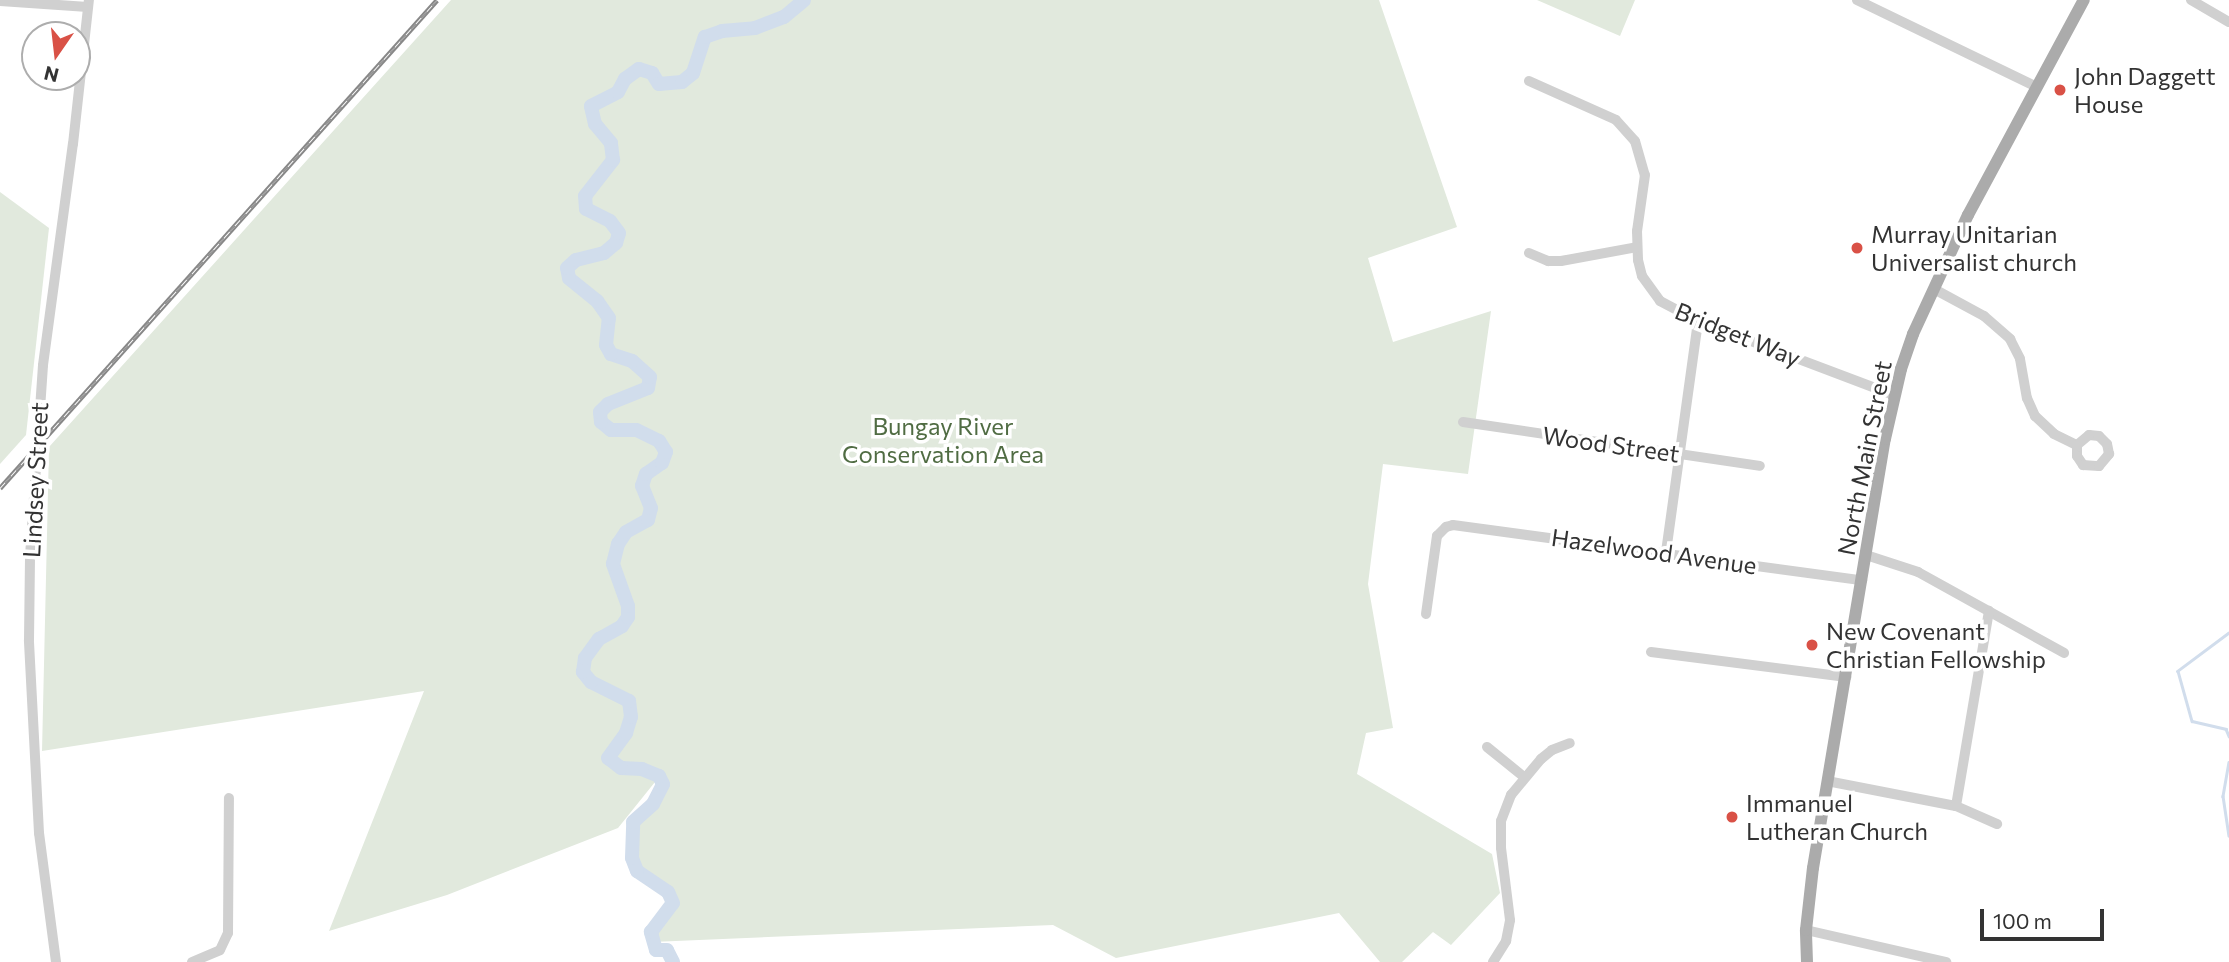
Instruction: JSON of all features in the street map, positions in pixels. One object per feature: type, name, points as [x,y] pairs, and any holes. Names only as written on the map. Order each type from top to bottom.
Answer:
[{"type":"main road","name":"North Main Street","points":[[1807,962],[1806,930],[1827,781],[1894,396],[1913,334],[1934,289],[2035,86],[2084,0]]},
{"type":"street","points":[[1857,0],[2035,86]]},
{"type":"street","points":[[2190,0],[2229,22]]},
{"type":"street","points":[[0,1],[88,3]]},
{"type":"street","name":"Lindsey Street","points":[[56,962],[39,832],[30,674],[29,595],[37,428],[48,316],[73,144],[88,3]]},
{"type":"street","name":"Bridget Way","points":[[1529,81],[1616,120],[1635,141],[1645,175],[1637,247],[1642,276],[1650,289],[1677,312],[1894,396]]},
{"type":"street","points":[[1529,253],[1548,261],[1561,261],[1637,247]]},
{"type":"street","points":[[1934,289],[1984,316],[2002,330],[2015,348],[2035,416],[2054,434],[2077,445]]},
{"type":"street","points":[[1666,552],[1698,321]]},
{"type":"street","name":"Wood Street","points":[[1463,422],[1759,466]]},
{"type":"street","name":"Hazelwood Avenue","points":[[1426,614],[1436,543],[1446,527],[1458,525],[1862,580]]},
{"type":"street","points":[[1866,555],[1918,572],[2063,653]]},
{"type":"street","points":[[1956,806],[1989,611]]},
{"type":"street","points":[[1651,652],[1846,677]]},
{"type":"street","points":[[1493,962],[1506,941],[1510,920],[1501,848],[1502,821],[1511,795],[1524,777],[1552,750],[1570,743]]},
{"type":"street","points":[[1487,747],[1524,777]]},
{"type":"street","points":[[1827,781],[1956,806],[1997,824]]},
{"type":"street","points":[[192,962],[220,950],[228,933],[229,798]]},
{"type":"street","points":[[1806,930],[1946,962]]},
{"type":"green space","name":"Bungay River Conservation Area","points":[[451,0],[1379,0],[1457,227],[1368,258],[1393,342],[1491,311],[1468,474],[1383,464],[1368,584],[1393,728],[1366,733],[1357,774],[1492,854],[1500,893],[1451,945],[1433,932],[1402,962],[1380,962],[1339,913],[1116,958],[1053,925],[652,942],[651,932],[654,925],[673,903],[668,892],[637,871],[632,858],[631,833],[633,822],[660,795],[663,784],[659,777],[618,828],[447,895],[329,931],[424,691],[42,751],[49,447]]},
{"type":"green space","points":[[1537,0],[1635,0],[1620,36]]},
{"type":"green space","points":[[0,192],[49,228],[26,435],[0,464]]},
{"type":"waterway","points":[[673,962],[667,950],[656,950],[651,932],[673,903],[668,892],[637,871],[632,858],[633,822],[653,804],[663,784],[659,776],[642,769],[621,768],[608,758],[626,733],[631,717],[629,701],[591,682],[583,672],[585,658],[599,639],[622,626],[628,617],[628,606],[613,564],[618,544],[626,532],[648,520],[651,508],[642,486],[646,474],[662,463],[666,452],[659,441],[636,430],[611,430],[601,422],[600,412],[608,404],[648,388],[650,377],[632,361],[611,354],[606,345],[609,318],[597,301],[569,278],[567,268],[576,260],[604,253],[616,243],[619,233],[610,221],[586,209],[585,196],[613,160],[611,143],[595,124],[591,106],[618,92],[625,79],[639,69],[652,73],[659,84],[682,82],[693,73],[705,37],[722,31],[755,28],[784,17],[804,0]]},
{"type":"waterway","points":[[2229,633],[2178,671],[2192,721],[2226,729],[2229,736]]},
{"type":"waterway","points":[[2229,762],[2223,796],[2229,836]]},
{"type":"railway","points":[[0,488],[437,0]]},
{"type":"place","name":"John Daggett House","points":[[2060,90]]},
{"type":"place","name":"Murray Unitarian Universalist church","points":[[1857,248]]},
{"type":"place","name":"New Covenant Christian Fellowship","points":[[1812,645]]},
{"type":"place","name":"Immanuel Lutheran Church","points":[[1732,817]]}]
